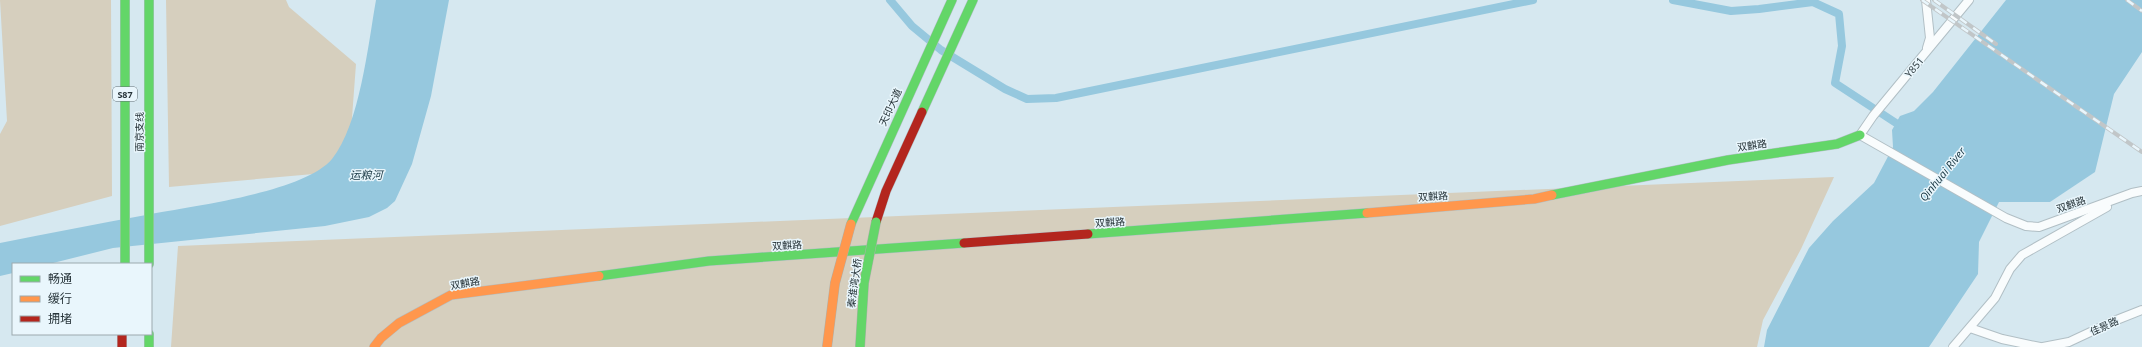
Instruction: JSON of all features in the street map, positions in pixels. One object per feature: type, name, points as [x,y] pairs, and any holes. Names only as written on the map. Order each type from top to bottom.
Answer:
[{"type":"main road","name":"南京支线","points":[[125,0],[125,263]]},
{"type":"main road","name":"南京支线","points":[[149,0],[149,263]]},
{"type":"main road","name":"天印大道","points":[[851,224],[868,183],[952,0]]},
{"type":"main road","name":"秦淮湾大桥","points":[[860,347],[864,283],[876,222],[886,191],[973,0]]},
{"type":"main road","name":"双麒路","points":[[374,347],[380,338],[413,314],[451,295],[710,261],[1046,238],[1534,199],[1728,160],[1836,144],[1860,135]]},
{"type":"main road","name":"秦淮湾大桥","points":[[827,347],[835,284],[851,224]]},
{"type":"main road","points":[[122,335],[122,347]]},
{"type":"main road","points":[[149,335],[149,347]]},
{"type":"street","points":[[1926,0],[1930,38],[1926,53]]},
{"type":"street","name":"Y851","points":[[1860,135],[1873,116],[1969,0]]},
{"type":"street","name":"双麒路","points":[[1860,135],[2006,218],[2026,226],[2039,227],[2132,193],[2142,192]]},
{"type":"street","points":[[1953,347],[1995,298],[2010,269],[2022,255],[2132,193]]},
{"type":"street","name":"佳景路","points":[[1970,328],[2002,339],[2041,347],[2069,342],[2142,310]]},
{"type":"shaded area","points":[[0,0],[111,0],[112,196],[0,226],[0,134],[7,121]]},
{"type":"shaded area","points":[[166,0],[286,0],[289,7],[356,64],[351,131],[325,173],[169,187]]},
{"type":"shaded area","points":[[1834,177],[1801,249],[1763,320],[1757,347],[171,347],[178,246]]},
{"type":"water","name":"运粮河","points":[[376,0],[449,0],[431,96],[412,164],[395,201],[387,208],[369,217],[325,226],[113,248],[53,263],[12,263],[12,273],[0,276],[0,243],[245,196],[297,181],[318,171],[332,159],[342,144],[350,126],[362,83]]},
{"type":"water","name":"Qinhuai River","points":[[2006,0],[2142,0],[2142,52],[2114,94],[2095,172],[2050,202],[1999,202],[1979,242],[1978,274],[1929,347],[1764,347],[1767,330],[1809,248],[1833,221],[1874,183],[1893,147],[1892,130],[1900,116],[1914,111],[1933,92]]},
{"type":"waterway","points":[[890,0],[912,26],[941,50],[1005,89],[1027,99],[1056,98],[1533,0]]},
{"type":"waterway","points":[[1673,0],[1731,11],[1813,2],[1839,14],[1842,46],[1835,83],[1896,123]]},
{"type":"railway","points":[[1922,0],[2142,152]]},
{"type":"railway","points":[[1934,0],[1996,44]]},
{"type":"railway","points":[[2127,0],[2142,11]]},
{"type":"traffic: fast","points":[[125,0],[125,263]]},
{"type":"traffic: fast","points":[[149,0],[149,263]]},
{"type":"traffic: fast","points":[[851,224],[952,0]]},
{"type":"traffic: fast","points":[[922,112],[973,0]]},
{"type":"traffic: fast","points":[[1552,195],[1728,160],[1837,144],[1860,135]]},
{"type":"traffic: fast","points":[[1088,234],[1367,213]]},
{"type":"traffic: fast","points":[[860,347],[864,283],[876,222]]},
{"type":"traffic: fast","points":[[599,276],[709,261],[964,243]]},
{"type":"traffic: fast","points":[[149,335],[149,347]]},
{"type":"traffic: slow","points":[[1367,213],[1534,199],[1552,195]]},
{"type":"traffic: slow","points":[[827,347],[835,283],[851,224]]},
{"type":"traffic: slow","points":[[374,347],[381,338],[399,323],[451,295],[599,276]]},
{"type":"traffic: jam","points":[[876,222],[886,191],[922,112]]},
{"type":"traffic: jam","points":[[964,243],[1088,234]]},
{"type":"traffic: jam","points":[[122,335],[122,347]]}]
